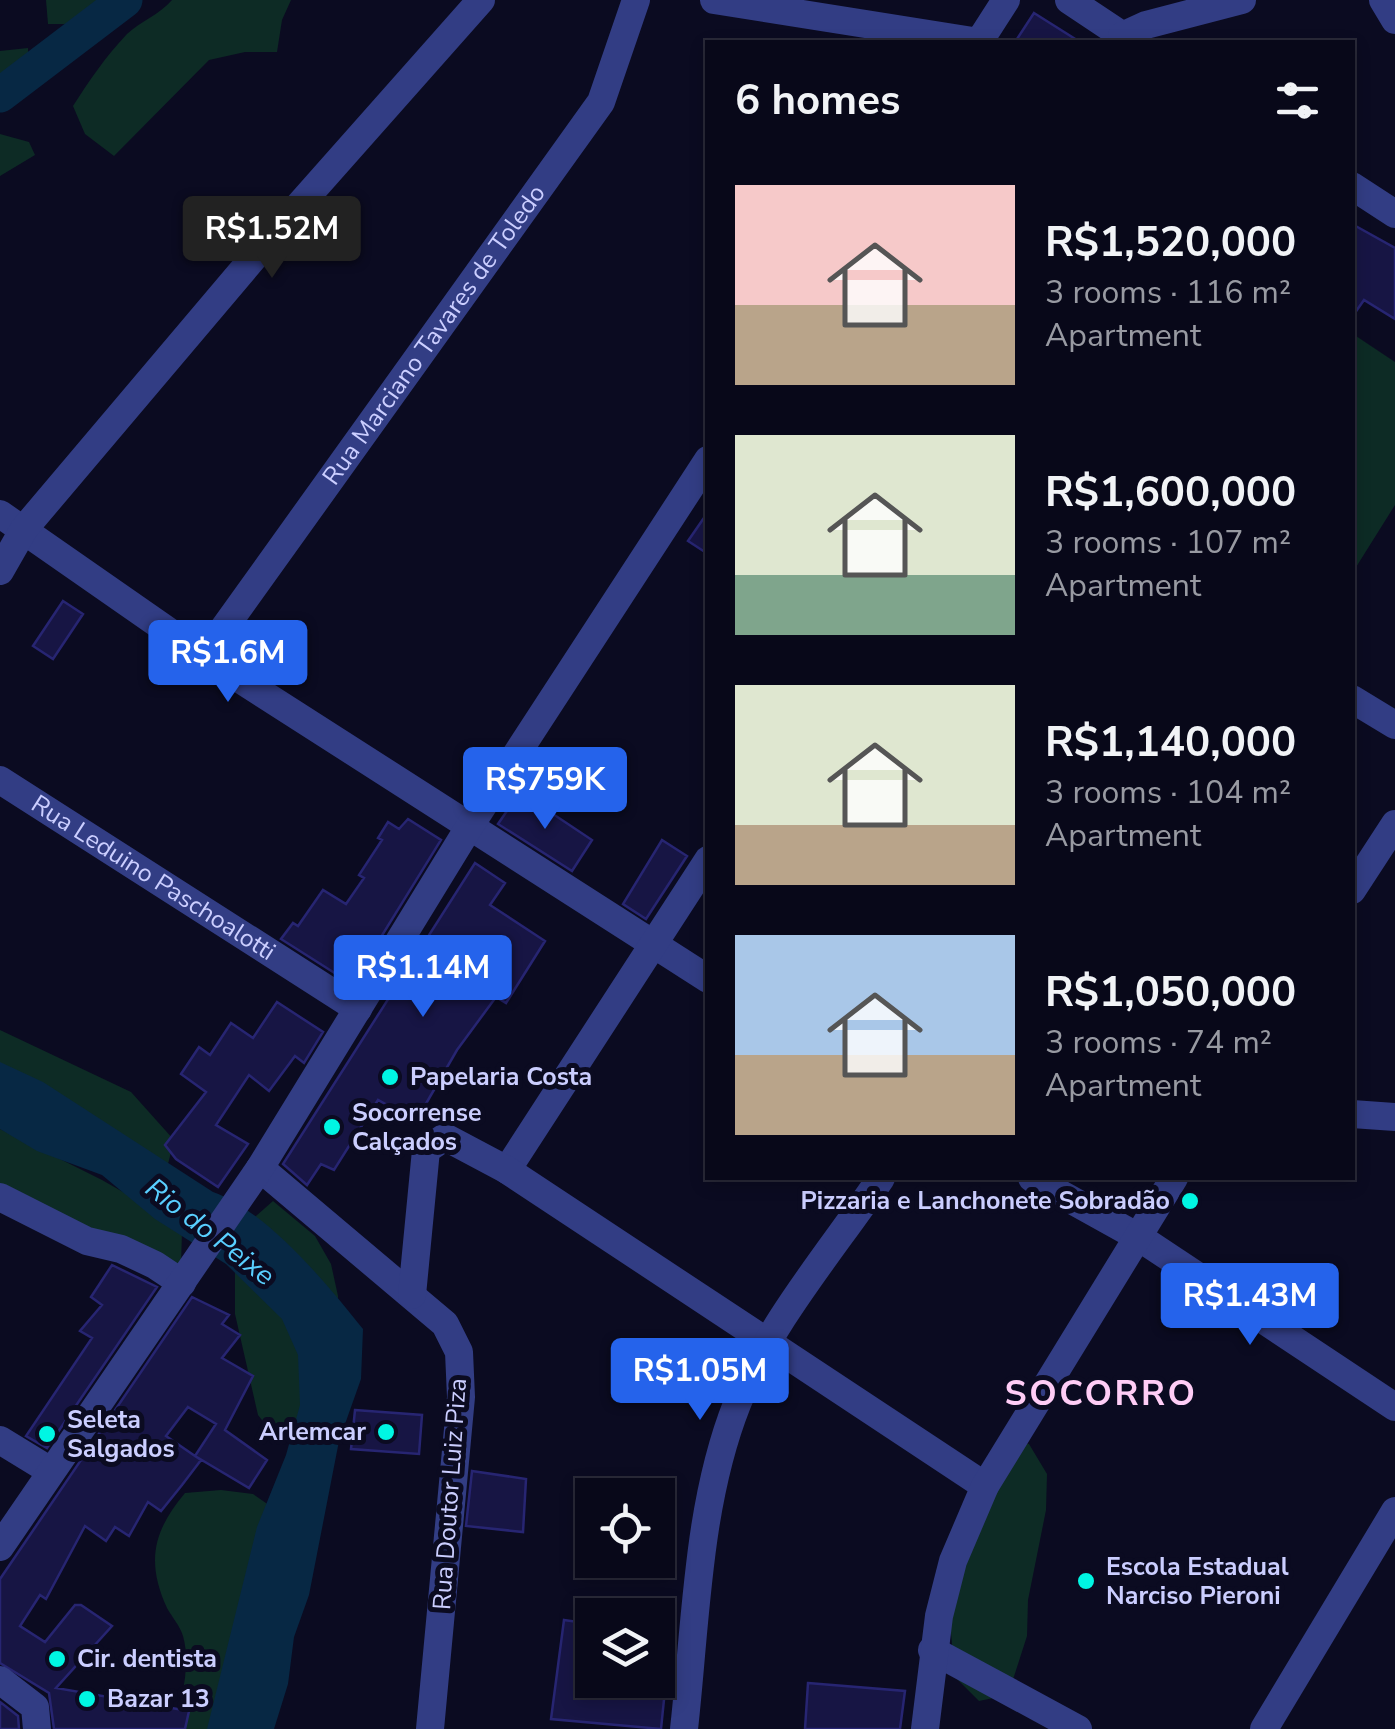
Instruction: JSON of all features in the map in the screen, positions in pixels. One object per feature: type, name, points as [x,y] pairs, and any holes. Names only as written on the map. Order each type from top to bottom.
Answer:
[{"type":"street","points":[[0,572],[12,522],[481,0]]},
{"type":"street","name":"Rua Marciano Tavares de Toledo","points":[[204,656],[601,102],[636,0]]},
{"type":"street","points":[[714,0],[967,40]]},
{"type":"street","points":[[1069,0],[1127,39],[1146,25],[1242,0]]},
{"type":"street","points":[[1382,0],[1395,20]]},
{"type":"street","points":[[981,40],[997,5]]},
{"type":"street","points":[[1355,188],[1395,214]]},
{"type":"street","points":[[0,1547],[49,1470],[255,1174],[471,824],[705,465]]},
{"type":"street","points":[[12,522],[204,656],[705,977]]},
{"type":"street","points":[[1355,700],[1395,725]]},
{"type":"street","name":"Rua Leduino Paschoalotti","points":[[0,780],[358,1008]]},
{"type":"street","points":[[1355,885],[1395,824]]},
{"type":"street","points":[[508,1170],[705,865]]},
{"type":"street","points":[[1355,1114],[1395,1117]]},
{"type":"street","points":[[412,1295],[426,1150],[445,1138],[508,1170],[767,1346],[985,1486]]},
{"type":"street","name":"Rua Doutor Luiz Piza","points":[[255,1174],[446,1324],[459,1352],[461,1396],[430,1729]]},
{"type":"street","points":[[684,1729],[710,1499],[738,1402],[767,1346],[880,1180]]},
{"type":"street","points":[[1036,1180],[1140,1238],[1395,1407]]},
{"type":"street","points":[[924,1729],[932,1650],[954,1562],[985,1486],[1173,1180]]},
{"type":"street","points":[[0,1197],[87,1241],[122,1249],[185,1279]]},
{"type":"street","points":[[0,1440],[49,1470]]},
{"type":"street","points":[[1264,1729],[1395,1511]]},
{"type":"street","points":[[932,1650],[1078,1729]]},
{"type":"street","points":[[0,1680],[36,1718]]},
{"type":"green space","points":[[46,0],[123,0],[84,24],[48,24]]},
{"type":"green space","points":[[172,0],[291,0],[282,20],[277,52],[245,52],[209,60],[114,156],[85,134],[73,106],[127,34]]},
{"type":"green space","points":[[28,48],[28,80],[0,103],[0,51]]},
{"type":"green space","points":[[0,134],[29,142],[35,155],[0,176]]},
{"type":"green space","points":[[1355,335],[1395,362],[1395,505],[1355,569]]},
{"type":"green space","points":[[0,1030],[131,1092],[174,1140],[166,1172],[0,1079]]},
{"type":"green space","points":[[0,1129],[158,1212],[182,1232],[181,1264],[149,1260],[0,1211]]},
{"type":"green space","points":[[273,1201],[315,1236],[331,1264],[338,1296],[338,1391],[309,1443],[277,1439],[258,1415],[235,1314],[235,1251],[248,1223]]},
{"type":"green space","points":[[1008,1440],[1029,1444],[1047,1474],[1046,1510],[1028,1600],[1027,1636],[1008,1695],[979,1701],[955,1677],[949,1611]]},
{"type":"green space","points":[[221,1490],[253,1494],[276,1510],[233,1729],[172,1729],[184,1683],[185,1647],[182,1632],[160,1591],[156,1547],[166,1521],[185,1493]]},
{"type":"water","points":[[0,1062],[43,1082],[255,1216],[295,1251],[363,1329],[361,1379],[339,1441],[309,1595],[294,1637],[288,1684],[274,1729],[207,1729],[257,1527],[286,1455],[300,1405],[298,1355],[282,1319],[226,1264],[155,1219],[102,1175],[37,1151],[0,1129]]},
{"type":"building","points":[[1034,13],[1077,40],[1016,40]]},
{"type":"building","points":[[1355,226],[1395,248],[1395,319],[1364,300],[1355,313]]},
{"type":"building","points":[[705,516],[705,552],[688,541]]},
{"type":"building","points":[[63,601],[83,614],[53,659],[33,646]]},
{"type":"building","points":[[520,792],[592,840],[572,871],[498,824]]},
{"type":"building","points":[[408,819],[441,840],[352,984],[281,939],[293,923],[298,926],[323,890],[346,904],[364,878],[359,875],[382,840],[378,838],[388,822],[399,829]]},
{"type":"building","points":[[662,840],[687,856],[646,919],[623,904]]},
{"type":"building","points":[[475,863],[505,883],[490,905],[545,941],[506,1003],[496,997],[457,1050],[416,1121],[378,1100],[334,1170],[321,1164],[307,1185],[283,1164]]},
{"type":"building","points":[[277,1002],[323,1032],[304,1063],[295,1056],[269,1091],[249,1075],[216,1125],[248,1144],[218,1187],[176,1159],[165,1145],[206,1092],[181,1074],[199,1047],[210,1055],[231,1023],[253,1038]]},
{"type":"building","points":[[112,1265],[157,1287],[47,1448],[26,1436],[92,1338],[80,1331],[102,1305],[91,1297]]},
{"type":"building","points":[[192,1297],[229,1315],[222,1324],[240,1335],[222,1358],[253,1376],[225,1430],[267,1460],[249,1488],[195,1456],[201,1460],[161,1511],[148,1502],[129,1536],[115,1527],[106,1541],[85,1526],[46,1599],[40,1595],[20,1626],[45,1642],[75,1605],[81,1605],[112,1626],[56,1688],[189,1711],[185,1729],[54,1729],[49,1693],[0,1663],[0,1579]],"holes":[[[188,1407],[216,1424],[195,1456],[166,1436]]]},
{"type":"building","name":"Arlemcar","points":[[355,1410],[422,1415],[419,1454],[351,1449]]},
{"type":"building","points":[[472,1471],[526,1479],[523,1532],[466,1526]]},
{"type":"building","points":[[564,1620],[575,1622],[575,1698],[664,1698],[661,1729],[551,1719]]},
{"type":"building","points":[[808,1683],[905,1691],[900,1729],[805,1729]]},
{"type":"building","points":[[0,1702],[18,1716],[19,1729],[0,1729]]},
{"type":"waterway","name":"Rio do Peixe","points":[[0,95],[125,0]]},
{"type":"place","name":"Papelaria Costa","points":[[390,1077]]},
{"type":"place","name":"Socorrense Calçados","points":[[332,1127]]},
{"type":"place","name":"Pizzaria e Lanchonete Sobradão","points":[[1190,1201]]},
{"type":"place","name":"Arlemcar","points":[[386,1432]]},
{"type":"place","name":"Seleta Salgados","points":[[47,1434]]},
{"type":"place","name":"Escola Estadual Narciso Pieroni","points":[[1086,1581]]},
{"type":"place","name":"Cir. dentista","points":[[57,1659]]},
{"type":"place","name":"Bazar 13","points":[[87,1699]]},
{"type":"district","name":"SOCORRO","points":[[1101,1393]]}]
